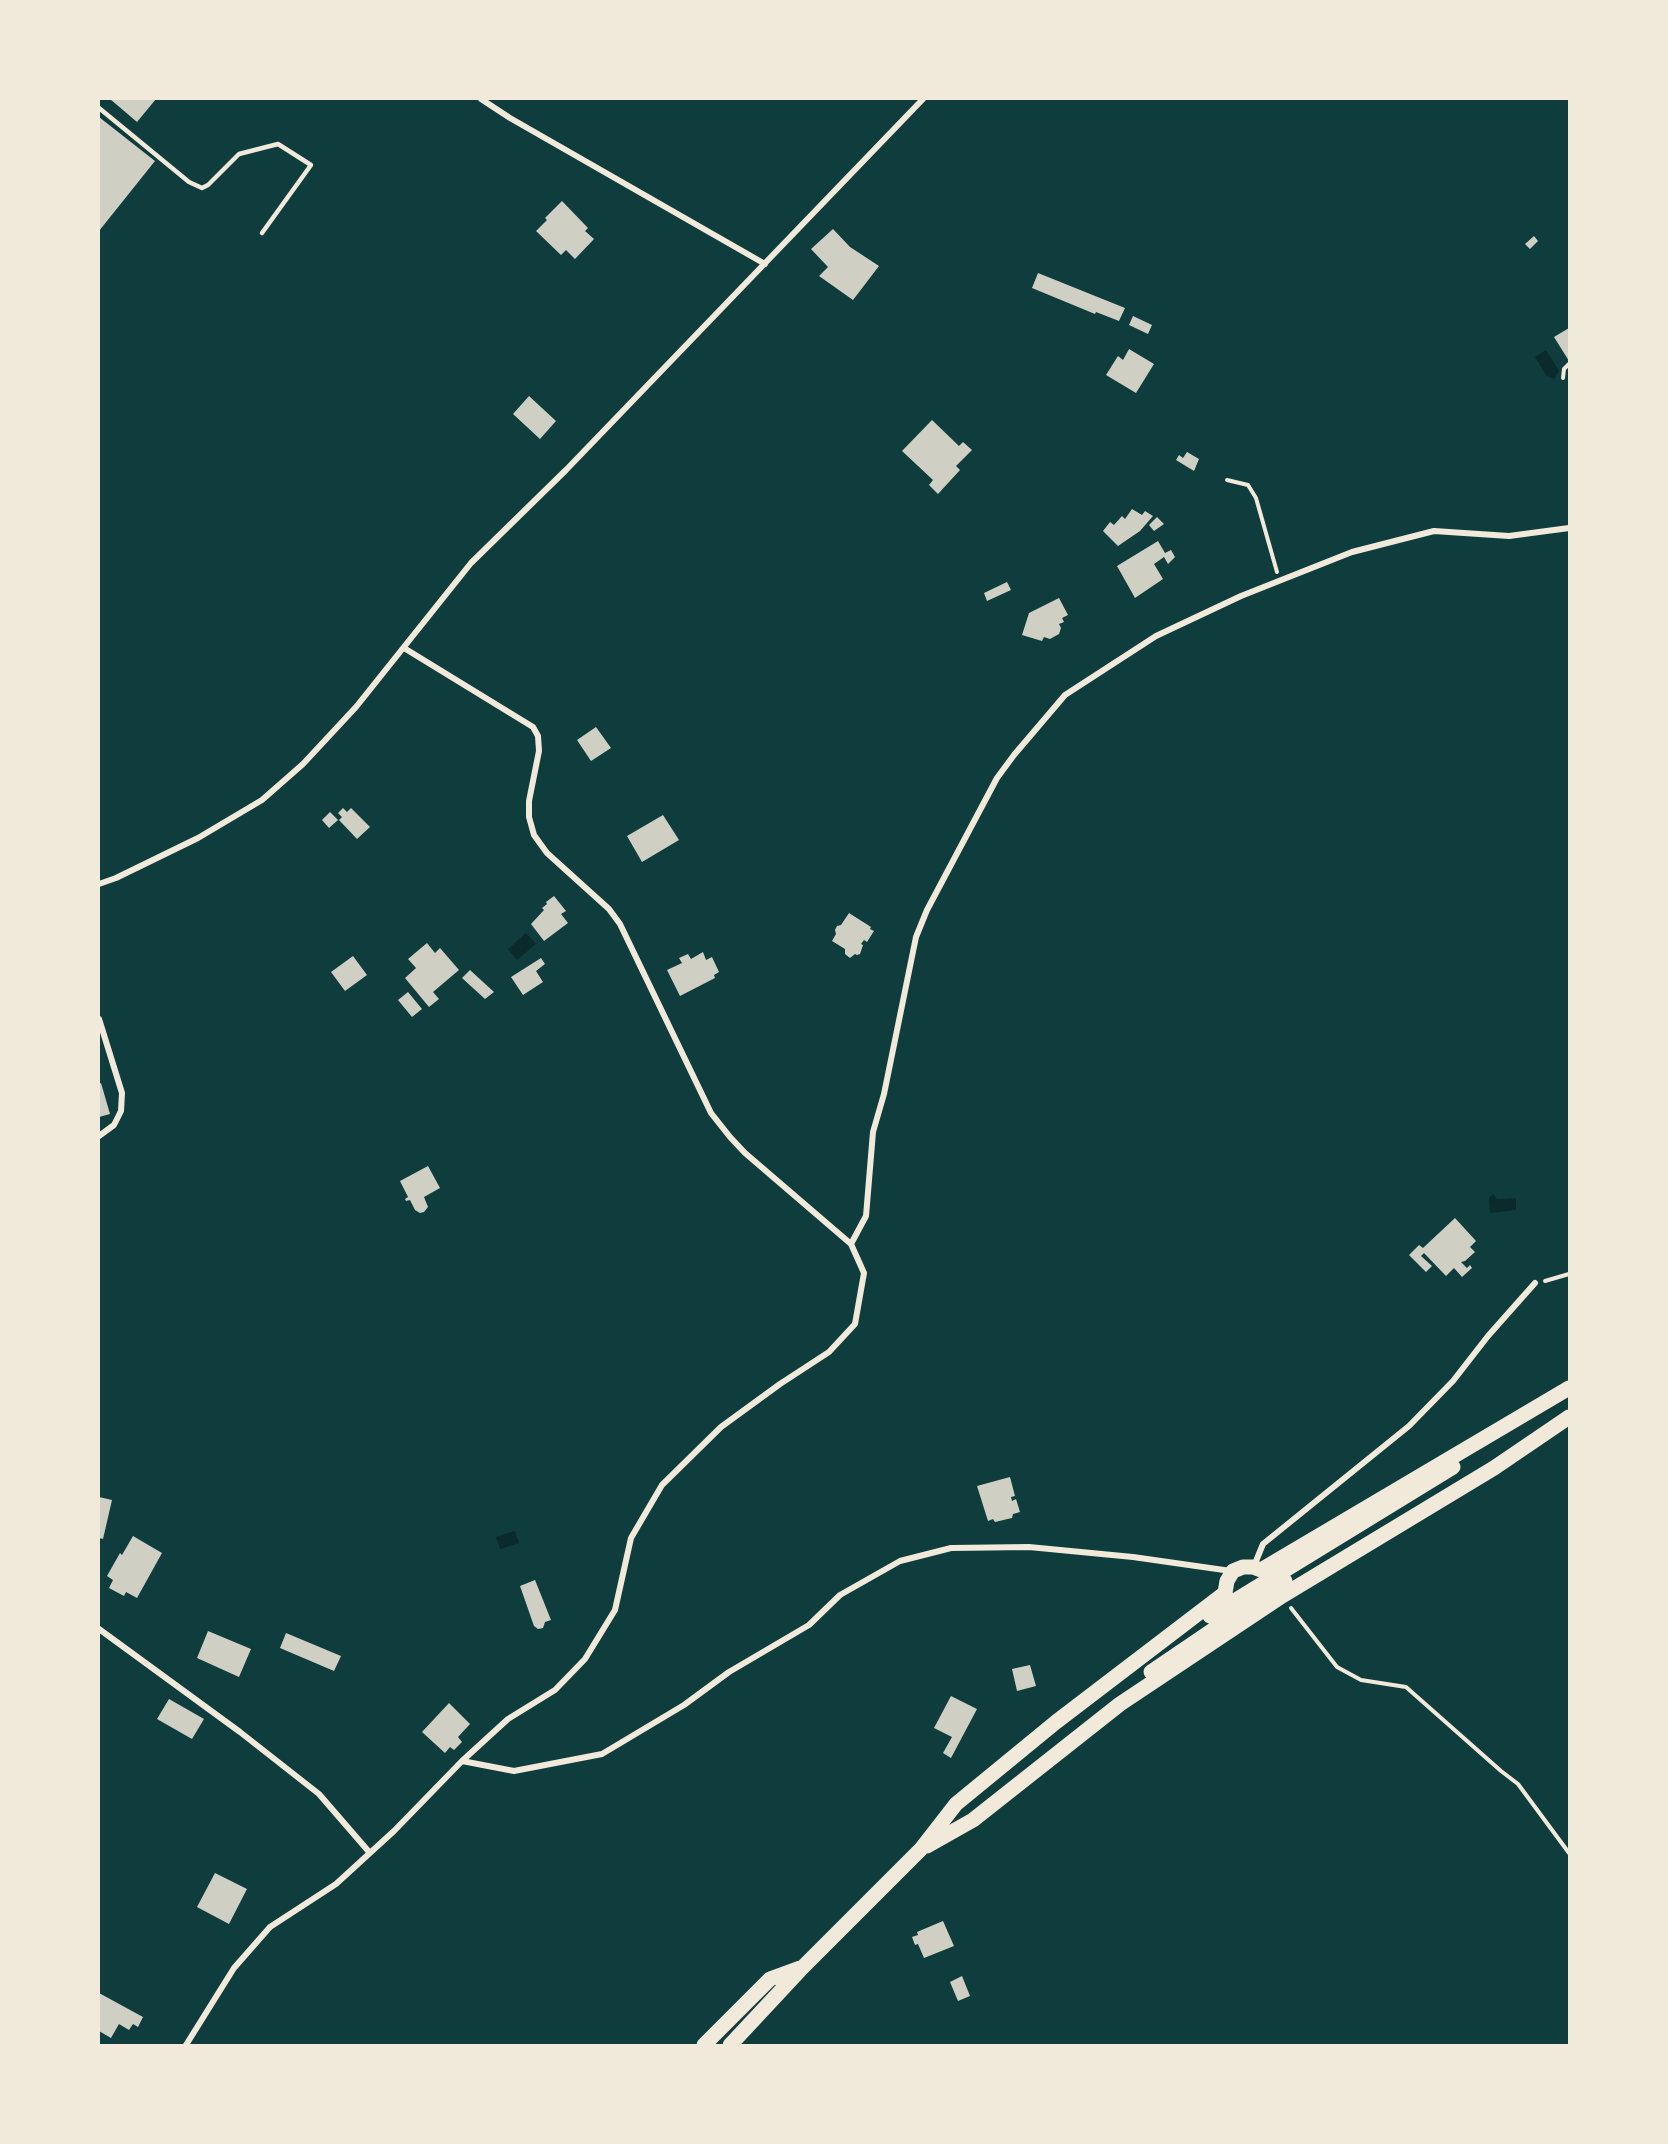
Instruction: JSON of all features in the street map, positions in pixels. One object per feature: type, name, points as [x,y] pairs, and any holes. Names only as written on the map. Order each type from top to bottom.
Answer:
[{"type":"main road","points":[[730,2045],[803,1967],[921,1849],[956,1804],[1056,1722],[1160,1645],[1225,1593],[1227,1581],[1233,1571],[1243,1567],[1261,1570],[1569,1388]]},
{"type":"main road","points":[[921,1849],[973,1820],[1120,1704],[1153,1670],[1273,1589],[1569,1397]]},
{"type":"main road","points":[[1160,1645],[1197,1624],[1273,1589],[1334,1550],[1376,1538],[1494,1468],[1569,1417]]},
{"type":"main road","points":[[1233,1571],[1273,1589]]},
{"type":"main road","points":[[704,2045],[770,1979],[803,1967]]},
{"type":"street","points":[[481,99],[510,118],[765,264]]},
{"type":"street","points":[[99,884],[198,838],[262,800],[303,764],[356,707],[471,563],[567,470],[923,99]]},
{"type":"street","points":[[851,1244],[866,1216],[873,1132],[884,1094],[916,936],[927,910],[997,778],[1065,695],[1156,636],[1241,596],[1352,552],[1434,531],[1509,536],[1569,528]]},
{"type":"street","points":[[186,2045],[234,1968],[270,1927],[336,1884],[508,1719],[555,1690],[585,1659],[615,1610],[631,1539],[662,1485],[721,1427],[829,1352],[855,1324],[864,1273],[851,1244],[745,1153],[711,1113],[620,924],[609,909],[547,853],[534,835],[529,817],[529,801],[539,751],[538,736],[533,727],[404,648]]},
{"type":"street","points":[[99,1019],[122,1093],[121,1111],[114,1125],[99,1136]]},
{"type":"street","points":[[1253,1567],[1263,1544],[1409,1426],[1453,1381],[1488,1336],[1535,1283]]},
{"type":"street","points":[[462,1761],[514,1771],[602,1754],[684,1705],[729,1672],[809,1625],[840,1595],[900,1561],[951,1548],[1029,1547],[1134,1557],[1233,1571]]},
{"type":"street","points":[[99,1629],[240,1732],[319,1794],[370,1853]]},
{"type":"lane","points":[[99,108],[189,182],[202,188],[208,185],[239,154],[278,144],[311,165],[262,233]]},
{"type":"path","points":[[1562,374],[1569,364]]},
{"type":"path","points":[[1227,480],[1248,485],[1256,498],[1280,581]]},
{"type":"path","points":[[1535,1283],[1569,1274]]},
{"type":"path","points":[[1273,1589],[1337,1666],[1361,1680],[1406,1687],[1518,1784],[1569,1853]]},
{"type":"water","points":[[1546,350],[1559,371],[1554,379],[1547,376],[1535,357]]},
{"type":"water","points":[[526,933],[536,944],[517,960],[508,949]]},
{"type":"water","points":[[1493,1194],[1497,1199],[1516,1198],[1516,1210],[1490,1213],[1489,1198]]},
{"type":"water","points":[[515,1531],[519,1543],[500,1549],[496,1537]]},
{"type":"building","points":[[110,99],[156,99],[137,122]]},
{"type":"building","points":[[99,117],[155,161],[99,231]]},
{"type":"building","points":[[562,201],[588,228],[585,231],[594,239],[575,259],[566,250],[561,255],[536,231]]},
{"type":"building","points":[[833,229],[850,247],[879,266],[853,300],[819,276],[828,267],[811,249]]},
{"type":"building","points":[[1534,236],[1538,241],[1530,249],[1525,244]]},
{"type":"building","points":[[1038,273],[1125,308],[1119,321],[1096,312],[1095,314],[1032,288]]},
{"type":"building","points":[[1133,316],[1152,325],[1148,334],[1129,325]]},
{"type":"building","points":[[1569,328],[1569,361],[1554,337]]},
{"type":"building","points":[[1129,349],[1154,364],[1136,393],[1106,375],[1118,356],[1123,360]]},
{"type":"building","points":[[529,396],[556,421],[540,439],[513,414]]},
{"type":"building","points":[[932,420],[959,446],[963,442],[972,450],[956,466],[960,470],[938,494],[929,485],[933,480],[902,451]]},
{"type":"building","points":[[1187,452],[1199,459],[1194,471],[1176,460],[1179,455],[1183,458]]},
{"type":"building","points":[[1132,509],[1142,515],[1145,511],[1153,516],[1140,531],[1118,546],[1103,531],[1110,522],[1114,525],[1122,516],[1125,519]]},
{"type":"building","points":[[1157,517],[1164,524],[1154,531],[1149,525]]},
{"type":"building","points":[[1158,541],[1165,553],[1171,550],[1175,557],[1168,564],[1164,557],[1154,564],[1163,579],[1135,598],[1117,566]]},
{"type":"building","points":[[1007,582],[1011,590],[987,601],[984,593]]},
{"type":"building","points":[[1059,598],[1068,615],[1062,618],[1064,622],[1059,624],[1061,628],[1059,634],[1050,639],[1044,637],[1042,641],[1022,635],[1029,613]]},
{"type":"building","points":[[596,727],[611,748],[591,761],[577,740]]},
{"type":"building","points":[[343,808],[347,812],[351,808],[370,827],[357,839],[339,820],[342,817],[338,813]]},
{"type":"building","points":[[330,812],[338,820],[329,828],[322,820]]},
{"type":"building","points":[[663,815],[679,840],[642,862],[627,836]]},
{"type":"building","points":[[554,896],[566,911],[561,914],[568,923],[544,941],[531,924],[544,910],[542,908],[547,904],[546,902]]},
{"type":"building","points":[[849,913],[874,931],[867,942],[864,940],[861,944],[863,945],[860,954],[855,954],[850,958],[845,954],[845,949],[832,941],[837,926],[841,925]]},
{"type":"building","points":[[427,943],[435,953],[440,948],[459,970],[433,992],[439,999],[429,1007],[405,978],[416,968],[408,959]]},
{"type":"building","points":[[703,952],[706,960],[712,957],[719,972],[714,975],[715,978],[680,996],[667,970],[682,963],[679,958],[688,954],[691,959]]},
{"type":"building","points":[[353,956],[367,975],[345,991],[331,972]]},
{"type":"building","points":[[541,958],[545,964],[536,971],[543,982],[523,995],[511,977]]},
{"type":"building","points":[[470,970],[494,992],[485,999],[462,978]]},
{"type":"building","points":[[408,992],[422,1009],[412,1017],[398,1000]]},
{"type":"building","points":[[101,1083],[110,1114],[99,1117],[99,1084]]},
{"type":"building","points":[[428,1166],[440,1188],[424,1197],[428,1207],[420,1213],[415,1210],[410,1200],[406,1201],[408,1197],[400,1181]]},
{"type":"building","points":[[1455,1218],[1476,1241],[1470,1247],[1475,1252],[1461,1262],[1467,1268],[1470,1265],[1472,1268],[1462,1277],[1454,1268],[1446,1276],[1424,1253],[1421,1256],[1432,1266],[1426,1272],[1409,1255],[1419,1245],[1423,1248]]},
{"type":"building","points":[[1010,1477],[1015,1496],[1011,1497],[1012,1501],[1016,1499],[1020,1512],[1013,1514],[1012,1518],[995,1522],[993,1519],[988,1521],[977,1486]]},
{"type":"building","points":[[99,1497],[112,1500],[103,1539],[99,1538]]},
{"type":"building","points":[[133,1536],[162,1553],[137,1598],[126,1592],[124,1596],[109,1588],[113,1580],[107,1576]]},
{"type":"building","points":[[535,1580],[551,1620],[545,1622],[543,1628],[538,1629],[534,1626],[520,1586]]},
{"type":"building","points":[[208,1631],[251,1649],[239,1677],[197,1658]]},
{"type":"building","points":[[286,1633],[341,1656],[334,1671],[280,1648]]},
{"type":"building","points":[[1030,1665],[1036,1686],[1017,1691],[1012,1669]]},
{"type":"building","points":[[951,1696],[977,1709],[951,1758],[943,1753],[952,1737],[934,1728]]},
{"type":"building","points":[[169,1699],[204,1719],[192,1739],[157,1719]]},
{"type":"building","points":[[449,1703],[470,1724],[458,1737],[462,1742],[454,1750],[450,1747],[445,1753],[422,1732]]},
{"type":"building","points":[[215,1873],[247,1889],[229,1924],[197,1907]]},
{"type":"building","points":[[943,1921],[954,1946],[924,1958],[912,1937],[918,1935],[917,1932]]},
{"type":"building","points":[[962,1976],[970,1996],[958,2001],[950,1982]]},
{"type":"building","points":[[99,1993],[143,2017],[138,2027],[133,2024],[129,2030],[119,2024],[111,2038],[99,2031]]}]
